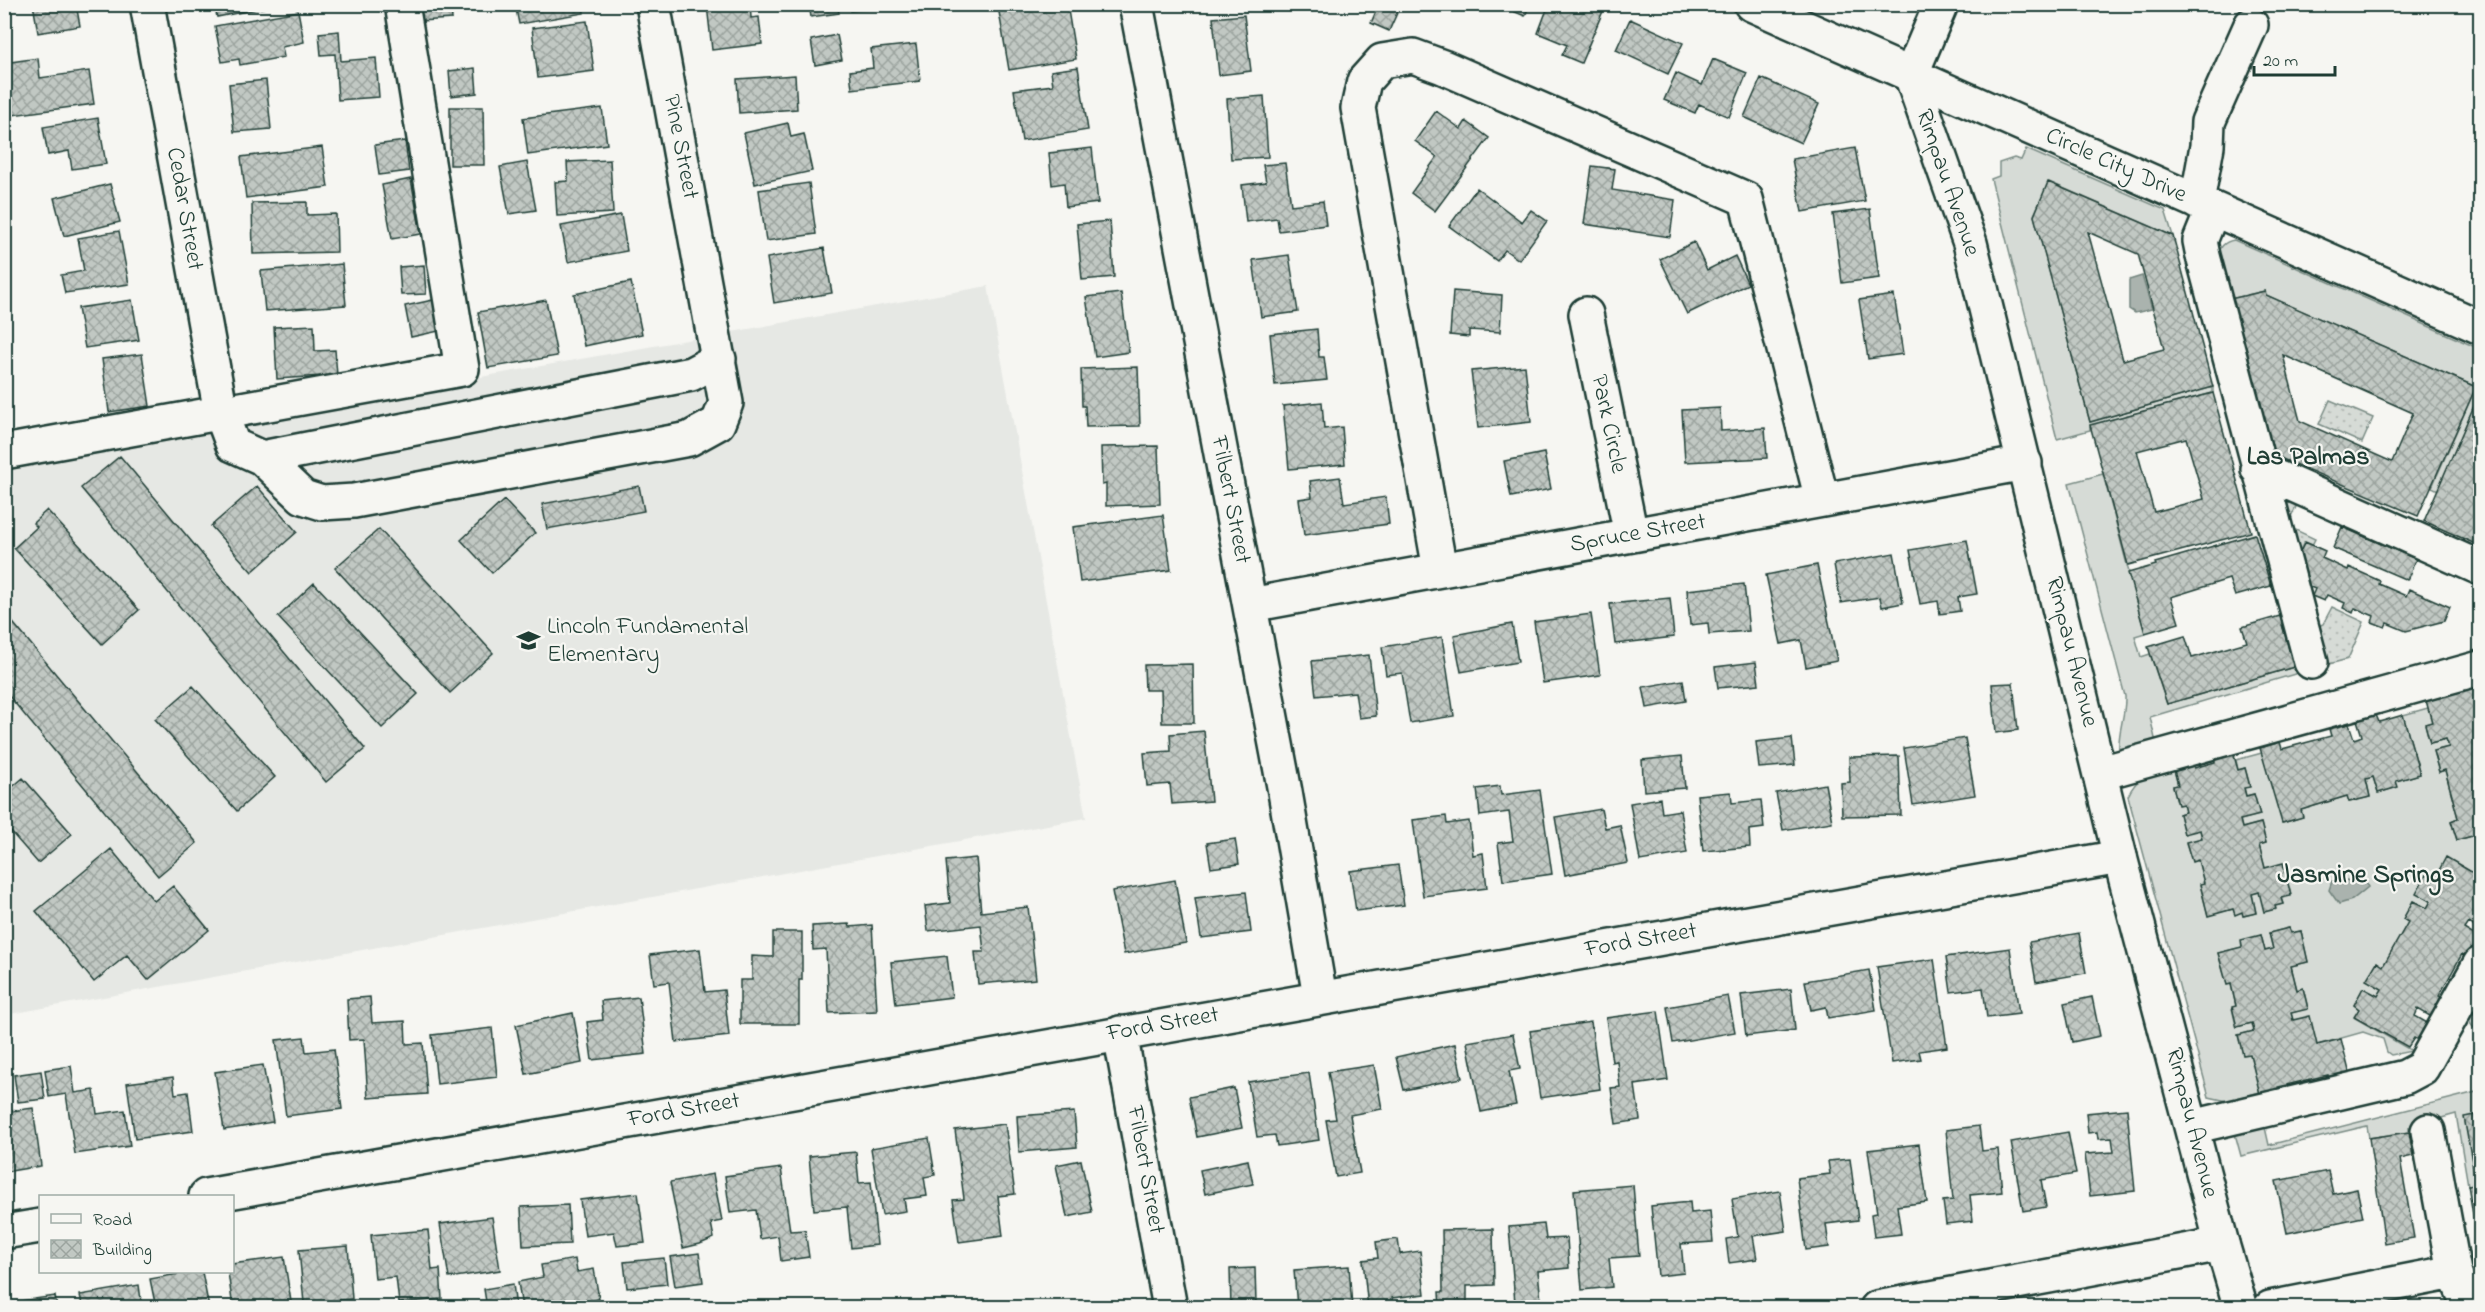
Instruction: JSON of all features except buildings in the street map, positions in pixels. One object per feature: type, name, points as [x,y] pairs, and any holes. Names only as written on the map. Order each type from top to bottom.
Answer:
[{"type":"street","name":"Cedar Street","points":[[147,4],[221,413],[233,445],[262,458],[303,497],[322,503],[354,501],[689,439],[718,423],[726,404],[719,359]]},
{"type":"street","points":[[4,452],[462,369],[402,4]]},
{"type":"street","name":"Pine Street","points":[[653,4],[719,359]]},
{"type":"street","name":"Filbert Street","points":[[1136,4],[1250,605],[1320,997]]},
{"type":"street","name":"Circle City Drive","points":[[1751,4],[2481,327]]},
{"type":"street","points":[[1911,75],[1941,4]]},
{"type":"street","points":[[2251,25],[2208,122],[2205,205],[2200,241],[2258,469],[2311,662]]},
{"type":"street","points":[[1440,570],[1358,108],[1364,81],[1382,61],[1413,56],[1443,67],[1746,199],[1822,500]]},
{"type":"street","name":"Rimpau Avenue","points":[[1911,75],[1970,243],[2120,856],[2222,1244],[2241,1308]]},
{"type":"street","name":"Park Circle","points":[[1586,314],[1631,535]]},
{"type":"street","points":[[262,458],[691,375],[719,359]]},
{"type":"street","name":"Spruce Street","points":[[1250,605],[2025,464]]},
{"type":"street","points":[[2258,469],[2481,568]]},
{"type":"street","points":[[2101,773],[2481,668]]},
{"type":"street","name":"Ford Street","points":[[217,1195],[2120,856]]},
{"type":"street","points":[[2192,1127],[2405,1077],[2422,1068],[2481,964]]},
{"type":"street","name":"Filbert Street","points":[[1120,1033],[1170,1308]]},
{"type":"street","points":[[2428,1131],[2454,1272],[2470,1308]]},
{"type":"street","points":[[4,1232],[39,1226]]},
{"type":"street","points":[[1877,1308],[2222,1244]]},
{"type":"street","points":[[2270,1308],[2454,1272]]},
{"type":"shaded area","points":[[2026,149],[2165,210],[2173,236],[2049,182],[2034,215],[2090,422],[2213,387],[2213,393],[2090,425],[2090,430],[2057,439],[1991,179],[1999,176],[1999,163],[2014,158],[2021,160]]},
{"type":"shaded area","points":[[2234,240],[2480,349],[2480,392],[2438,490],[2432,487],[2476,387],[2266,295],[2265,291],[2230,299],[2221,274],[2219,256],[2220,249],[2225,243]]},
{"type":"shaded area","points":[[2142,276],[2152,309],[2135,313],[2129,309],[2129,280]]},
{"type":"shaded area","name":"Lincoln Fundamental Elementary","points":[[988,286],[1086,818],[5,1015],[5,464]]},
{"type":"shaded area","points":[[2330,400],[2373,418],[2362,443],[2319,424]]},
{"type":"shaded area","points":[[2103,474],[2145,633],[2135,636],[2141,657],[2150,654],[2167,704],[2294,667],[2295,674],[2150,717],[2157,747],[2119,752],[2125,696],[2069,483]]},
{"type":"shaded area","points":[[2285,499],[2295,504],[2296,507],[2287,526],[2315,539],[2312,545],[2304,542],[2297,557],[2301,559],[2308,586],[2301,588],[2278,504]]},
{"type":"shaded area","points":[[2332,607],[2364,622],[2348,659],[2321,666],[2311,630],[2323,624]]},
{"type":"shaded area","points":[[2428,708],[2432,722],[2425,724],[2430,743],[2446,739],[2449,747],[2433,751],[2439,772],[2445,770],[2458,818],[2451,821],[2457,840],[2480,834],[2480,877],[2446,858],[2434,880],[2427,876],[2417,893],[2431,901],[2427,908],[2413,901],[2403,919],[2408,922],[2383,966],[2377,962],[2367,980],[2382,989],[2378,996],[2363,988],[2354,1005],[2359,1009],[2355,1018],[2412,1051],[2391,1055],[2387,1052],[2383,1039],[2363,1032],[2317,1045],[2293,1020],[2291,1013],[2308,1008],[2303,988],[2297,990],[2291,966],[2308,962],[2301,931],[2291,933],[2289,928],[2269,933],[2273,949],[2265,951],[2261,935],[2242,947],[2218,953],[2227,984],[2231,984],[2236,1006],[2232,1008],[2236,1026],[2252,1023],[2254,1031],[2238,1035],[2243,1055],[2250,1054],[2260,1092],[2227,1101],[2209,1097],[2128,796],[2136,783],[2146,775],[2173,766],[2178,785],[2173,786],[2178,805],[2183,804],[2185,812],[2179,814],[2184,833],[2200,830],[2202,838],[2186,843],[2192,861],[2198,860],[2204,883],[2200,885],[2208,915],[2233,909],[2235,914],[2242,912],[2244,916],[2256,913],[2252,894],[2259,892],[2275,909],[2275,906],[2283,904],[2281,898],[2291,895],[2283,864],[2265,868],[2259,845],[2266,843],[2261,823],[2242,828],[2240,820],[2260,815],[2254,794],[2246,796],[2244,788],[2250,786],[2245,768],[2238,770],[2236,760],[2262,753],[2283,823],[2302,817],[2301,810],[2347,796],[2350,802],[2370,797],[2366,779],[2373,777],[2378,793],[2397,787],[2396,781],[2420,774],[2403,715]]},
{"type":"shaded area","points":[[2338,879],[2366,883],[2368,887],[2352,900],[2339,904],[2329,890],[2332,881]]},
{"type":"shaded area","points":[[2480,994],[2480,1026],[2474,1028],[2469,1016]]},
{"type":"shaded area","points":[[2480,1091],[2480,1114],[2465,1117],[2476,1184],[2468,1185],[2456,1114],[2409,1127],[2409,1132],[2369,1138],[2367,1126],[2241,1156],[2234,1130],[2264,1123],[2269,1145]]},
{"type":"place","name":"Lincoln Fundamental Elementary","points":[[529,641]]},
{"type":"district","name":"Las Palmas","points":[[2308,458]]},
{"type":"district","name":"Jasmine Springs","points":[[2366,876]]}]
